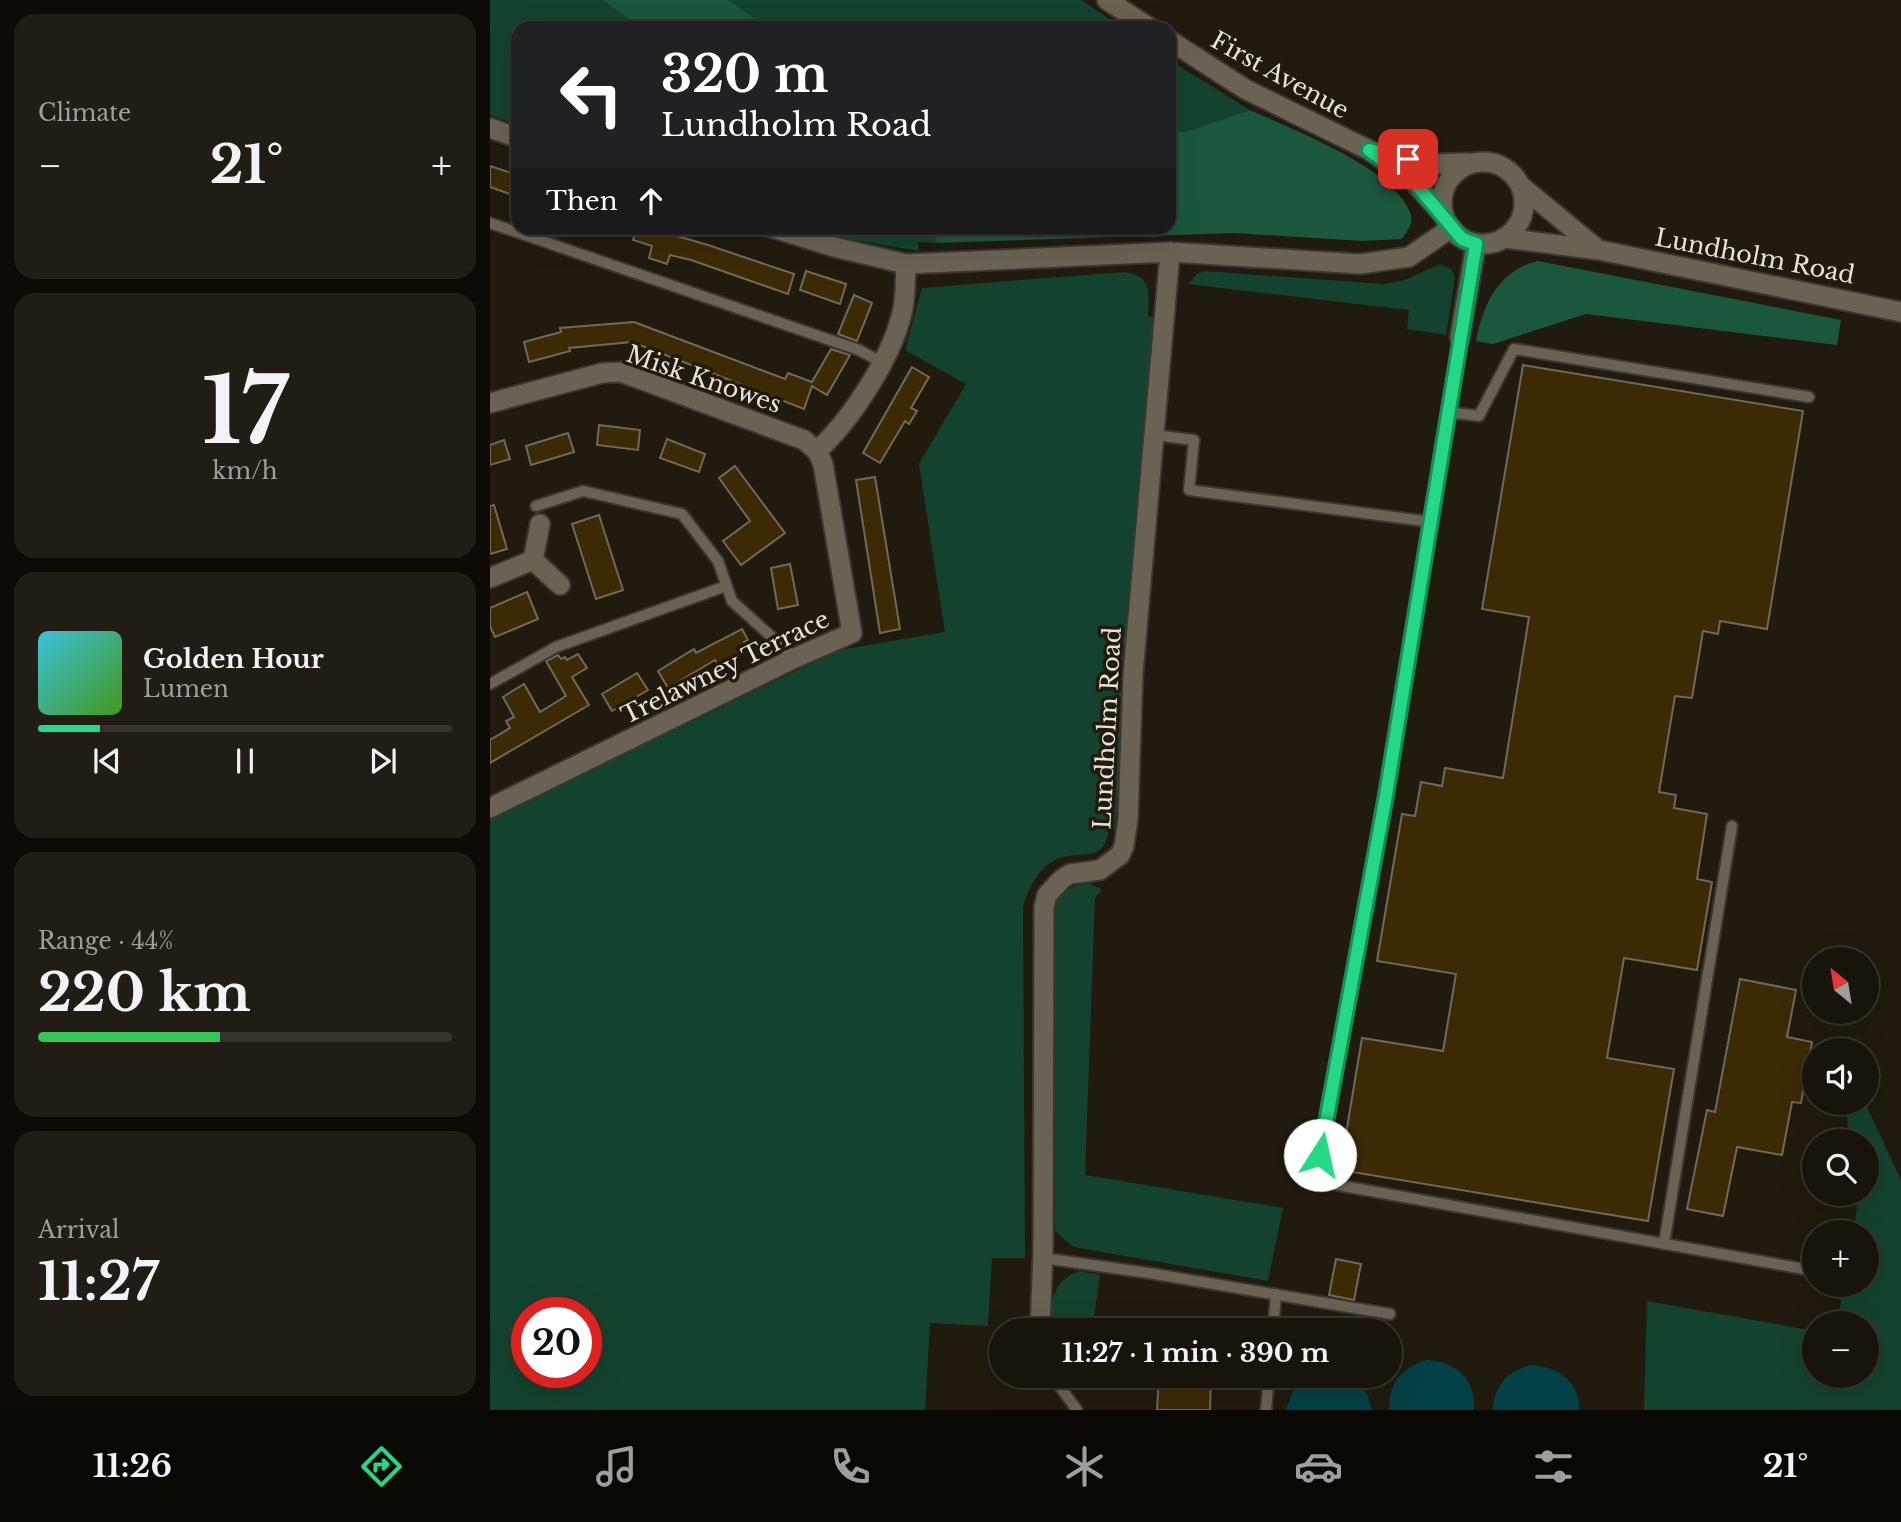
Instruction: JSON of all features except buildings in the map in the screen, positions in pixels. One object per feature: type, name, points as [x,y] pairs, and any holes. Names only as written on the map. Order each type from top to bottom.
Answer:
[{"type":"street","points":[[1107,0],[1139,21]]},
{"type":"street","name":"First Avenue","points":[[1176,45],[1245,89],[1369,150],[1414,182],[1448,222]]},
{"type":"street","points":[[490,128],[511,136]]},
{"type":"street","name":"First Avenue","points":[[1369,150],[1427,164],[1471,163]]},
{"type":"street","points":[[1460,337],[1476,244],[1462,239],[1448,222],[1444,186],[1452,174],[1471,163]]},
{"type":"street","name":"Lundholm Road","points":[[1471,163],[1500,165],[1511,173],[1521,186],[1599,250]]},
{"type":"street","points":[[1504,238],[1522,217],[1524,199],[1521,186]]},
{"type":"street","points":[[795,235],[905,264],[1170,252],[1360,264],[1409,257],[1448,222]]},
{"type":"street","name":"Lundholm Road","points":[[1476,244],[1504,238],[1599,250],[1901,312]]},
{"type":"street","name":"Lundholm Road","points":[[1040,1318],[1044,907],[1047,895],[1062,879],[1070,874],[1100,870],[1120,855],[1124,846],[1128,819],[1133,674],[1170,252]]},
{"type":"street","points":[[817,451],[836,434],[881,362],[903,312],[905,264]]},
{"type":"street","name":"Misk Knowes","points":[[491,400],[602,373],[621,372],[804,440],[817,451]]},
{"type":"street","name":"Trelawney Terrace","points":[[490,808],[795,658],[852,633],[823,464],[817,451]]},
{"type":"street","points":[[533,560],[538,515]]},
{"type":"street","points":[[490,578],[533,560]]},
{"type":"street","points":[[533,560],[559,585]]},
{"type":"lane","points":[[490,223],[511,230]]},
{"type":"lane","points":[[525,235],[859,350],[881,362]]},
{"type":"lane","points":[[1460,337],[1386,795],[1315,1181],[1802,1269]]},
{"type":"lane","points":[[1447,412],[1479,416],[1514,349],[1809,397]]},
{"type":"lane","points":[[1154,435],[1194,440],[1189,490],[1432,522]]},
{"type":"lane","points":[[538,515],[583,491],[682,514],[718,561],[732,601],[795,658]]},
{"type":"lane","points":[[490,684],[556,647],[726,586]]},
{"type":"lane","points":[[1664,1244],[1732,827]]},
{"type":"lane","points":[[1043,1258],[1390,1314]]},
{"type":"lane","points":[[1274,1318],[1276,1294]]},
{"type":"lane","points":[[1061,1388],[1077,1410]]},
{"type":"lane","points":[[1266,1410],[1268,1388]]},
{"type":"green space","points":[[490,0],[1082,0],[1112,21],[511,21],[511,122],[490,115]]},
{"type":"green space","points":[[603,0],[728,0],[758,21],[632,21]]},
{"type":"green space","points":[[1176,64],[1250,110],[1185,132],[1176,132]]},
{"type":"green space","points":[[1250,110],[1316,139],[1365,167],[1402,198],[1411,215],[1408,231],[1402,239],[1362,241],[1234,233],[1176,235],[1176,132],[1185,132]]},
{"type":"green space","points":[[834,235],[935,235],[937,243],[918,242],[919,251]]},
{"type":"green space","points":[[935,235],[1175,235],[937,243]]},
{"type":"green space","points":[[1538,261],[1841,320],[1837,345],[1586,314],[1493,344],[1476,341],[1483,314],[1495,290],[1513,272]]},
{"type":"green space","points":[[1440,264],[1451,269],[1455,277],[1446,335],[1407,329],[1409,310],[1188,284],[1204,271],[1384,284],[1405,280]]},
{"type":"green space","points":[[1123,272],[1144,281],[1148,292],[1148,316],[1154,318],[1115,830],[1109,829],[1107,839],[1098,851],[1063,857],[1042,870],[1032,884],[1023,907],[1025,1258],[992,1258],[988,1326],[930,1323],[925,1410],[490,1410],[490,819],[839,650],[945,632],[919,464],[966,384],[905,350],[922,288]]},
{"type":"green space","points":[[1089,883],[1102,890],[1095,898],[1085,1175],[1283,1208],[1268,1281],[1074,1247],[1055,1231],[1054,907],[1067,890]]},
{"type":"green space","points":[[1847,1115],[1871,1115],[1877,1129],[1848,1129]]},
{"type":"green space","points":[[1879,1133],[1901,1180],[1901,1410],[1644,1410],[1647,1301],[1802,1329],[1802,1388],[1879,1388],[1879,1311],[1839,1311],[1842,1297],[1879,1297],[1879,1220],[1855,1220],[1857,1207],[1879,1206]]},
{"type":"green space","points":[[1079,1271],[1100,1275],[1094,1318],[1051,1318],[1054,1294],[1070,1276]]},
{"type":"water","points":[[1426,1360],[1437,1361],[1455,1368],[1472,1389],[1474,1410],[1389,1410],[1393,1388],[1402,1388],[1402,1374]]},
{"type":"water","points":[[1529,1365],[1548,1368],[1571,1383],[1578,1399],[1579,1410],[1493,1410],[1496,1394],[1503,1381]]},
{"type":"water","points":[[1294,1388],[1363,1388],[1372,1410],[1286,1410]]},
{"type":"route","points":[[1320,1155],[1386,795],[1476,244],[1462,239],[1414,182],[1369,150],[1408,159]]}]
